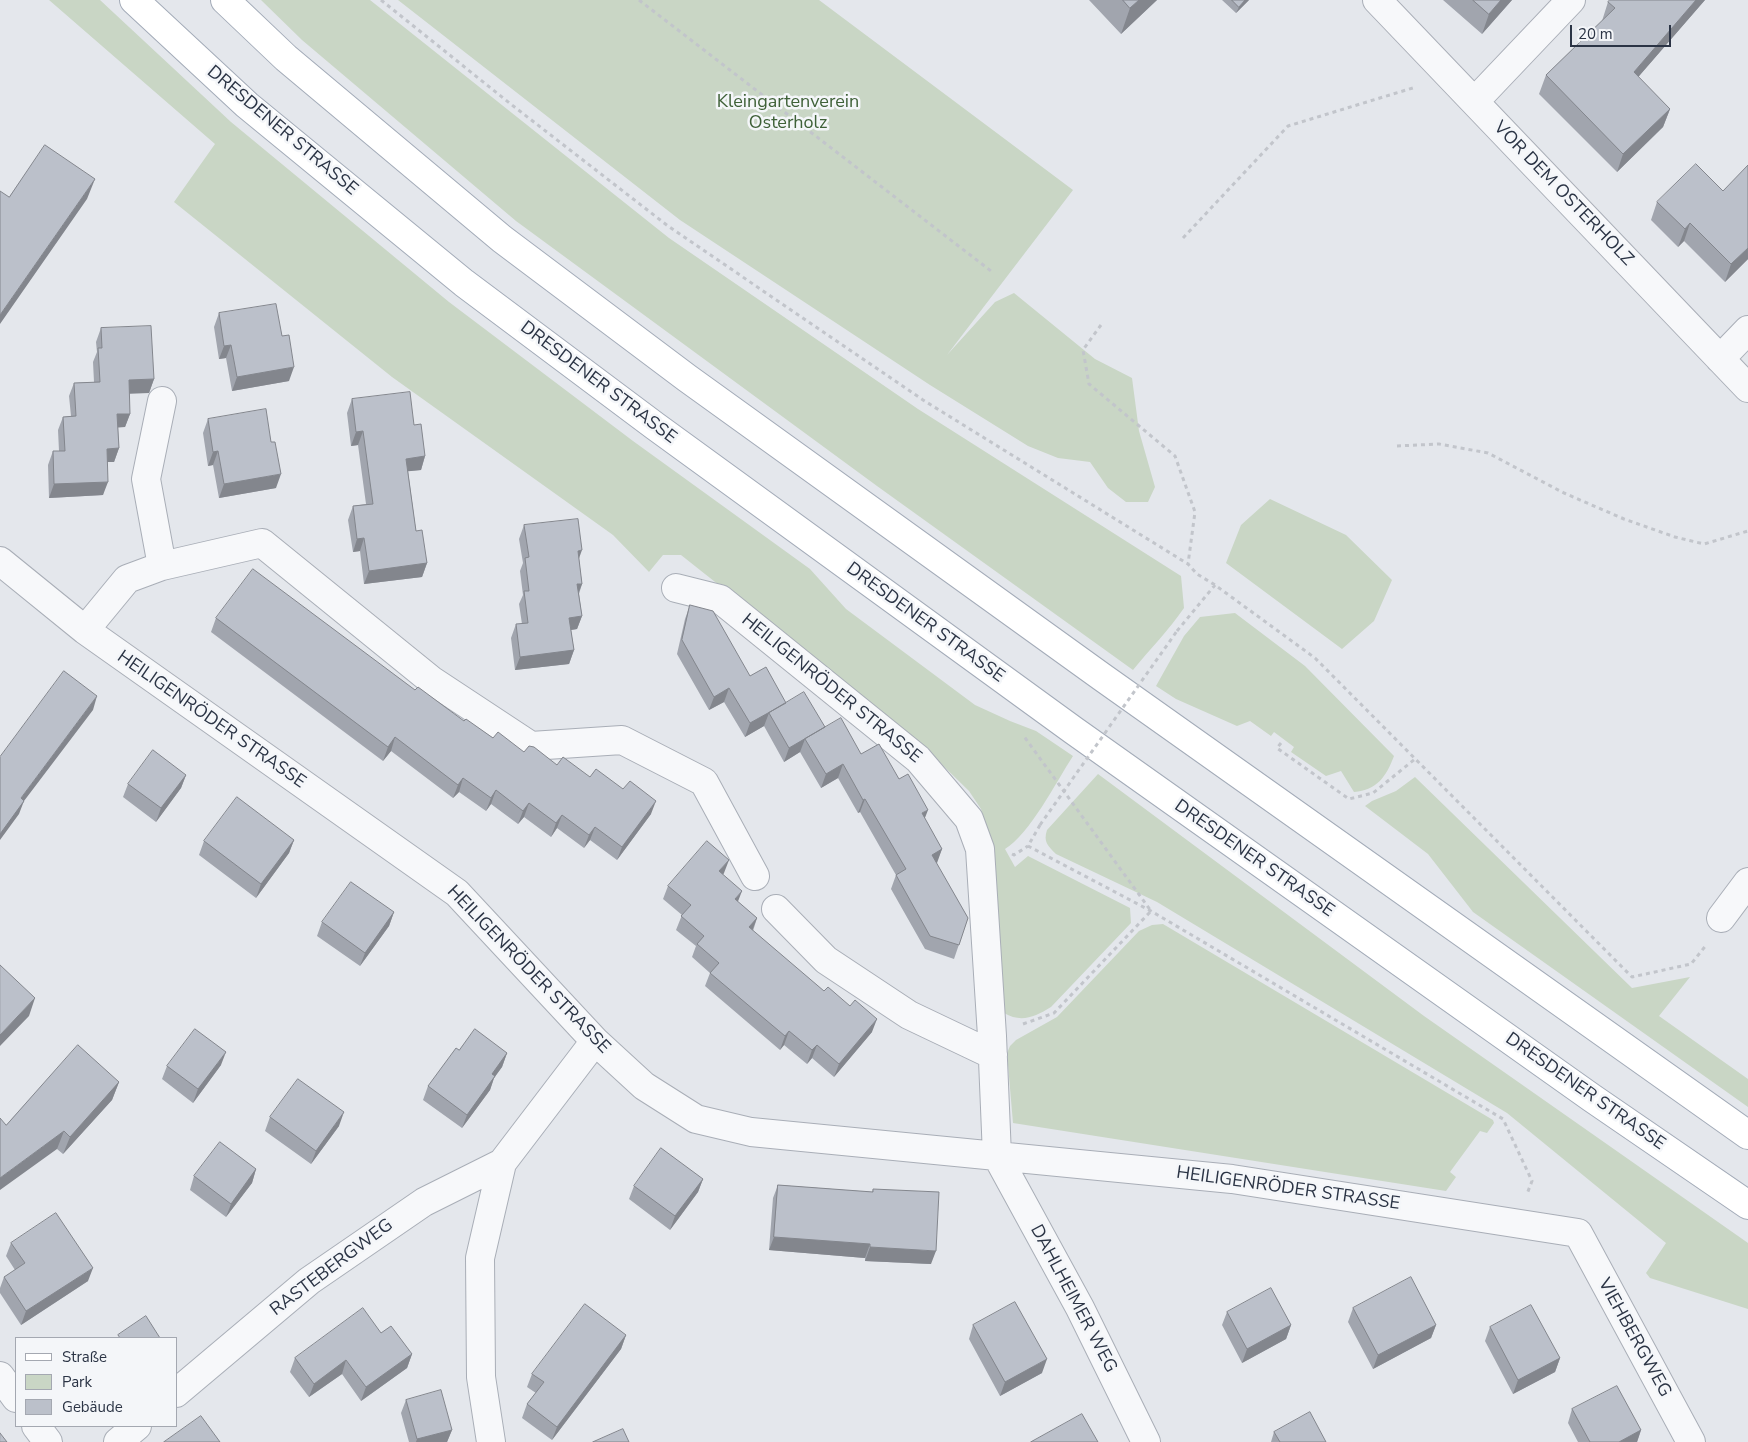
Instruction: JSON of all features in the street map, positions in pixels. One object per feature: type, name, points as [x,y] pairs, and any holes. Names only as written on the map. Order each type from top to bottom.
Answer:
[{"type":"main road","name":"DRESDENER STRASSE","points":[[134,0],[247,105],[397,228],[464,282],[654,426],[1072,730],[1592,1098],[1748,1205]]},
{"type":"main road","points":[[226,0],[286,58],[502,239],[687,378],[1102,677],[1748,1135]]},
{"type":"street","name":"VOR DEM OSTERHOLZ","points":[[1378,0],[1748,388]]},
{"type":"street","points":[[1475,101],[1571,0]]},
{"type":"street","points":[[1720,359],[1748,330]]},
{"type":"street","points":[[162,401],[146,479],[162,566]]},
{"type":"street","points":[[85,630],[127,579],[162,566],[262,543],[431,680],[532,746],[622,740],[704,782],[755,876]]},
{"type":"street","name":"HEILIGENRÖDER STRASSE","points":[[0,562],[85,630],[457,893],[595,1041],[644,1086],[696,1119],[751,1132],[1232,1179],[1578,1233]]},
{"type":"street","name":"HEILIGENRÖDER STRASSE","points":[[676,588],[720,599],[918,759],[969,819],[980,849],[993,1045],[997,1156]]},
{"type":"street","points":[[1721,918],[1748,882]]},
{"type":"street","points":[[776,909],[826,960],[909,1015],[993,1045]]},
{"type":"street","points":[[491,1442],[481,1377],[480,1258],[502,1163],[595,1041]]},
{"type":"street","name":"DAHLHEIMER WEG","points":[[997,1156],[1080,1308],[1146,1442]]},
{"type":"street","name":"RASTEBERGWEG","points":[[178,1391],[318,1276],[424,1202],[502,1163]]},
{"type":"street","name":"VIEHBERGWEG","points":[[1578,1233],[1691,1442]]},
{"type":"street","points":[[0,1376],[15,1397]]},
{"type":"street","points":[[37,1427],[48,1442]]},
{"type":"street","points":[[118,1442],[136,1427]]},
{"type":"path","points":[[381,0],[668,226],[923,400],[1188,564],[1197,574],[1215,584],[1315,658],[1632,978],[1691,964],[1715,934],[1721,918]]},
{"type":"path","points":[[639,0],[991,271]]},
{"type":"path","points":[[1183,238],[1288,126],[1450,76]]},
{"type":"path","points":[[1101,325],[1084,350],[1089,384],[1175,456],[1195,512],[1188,564]]},
{"type":"path","points":[[1397,446],[1439,444],[1488,453],[1564,493],[1624,519],[1675,537],[1704,544],[1748,531]]},
{"type":"path","points":[[1215,584],[1177,631],[1040,825],[1028,846],[1151,911],[1503,1119],[1532,1181],[1516,1222]]},
{"type":"path","points":[[1021,732],[1151,911]]},
{"type":"path","points":[[1281,743],[1277,748],[1350,799],[1373,793],[1415,759]]},
{"type":"path","points":[[993,1045],[1054,1013],[1151,911]]},
{"type":"green space","points":[[49,0],[100,0],[231,122],[449,302],[633,441],[810,569],[846,609],[975,705],[1036,731],[1073,756],[1033,820],[1024,832],[1005,849],[1015,867],[1028,856],[1130,908],[1131,923],[1051,1007],[1028,1018],[1016,1018],[1004,1013],[991,844],[981,809],[969,791],[926,749],[681,555],[663,555],[649,572],[613,535],[392,377],[174,202],[215,144]]},
{"type":"green space","points":[[261,0],[370,0],[669,238],[918,409],[1181,576],[1184,608],[1133,670],[877,486],[516,221],[302,40]]},
{"type":"green space","name":"Kleingartenverein Osterholz","points":[[398,0],[819,0],[1073,190],[947,355],[995,302],[1014,293],[1095,359],[1132,378],[1139,431],[1155,487],[1148,502],[1126,502],[1108,488],[1090,462],[1058,458],[1028,446],[930,385],[680,220]]},
{"type":"green space","points":[[1270,499],[1346,535],[1392,580],[1374,621],[1342,649],[1226,563],[1241,525]]},
{"type":"green space","points":[[1235,613],[1305,666],[1394,756],[1388,770],[1380,781],[1362,791],[1354,792],[1341,771],[1326,776],[1291,752],[1294,747],[1274,732],[1271,736],[1250,721],[1237,726],[1176,699],[1156,686],[1184,636],[1200,617]]},
{"type":"green space","points":[[1098,774],[1424,1016],[1748,1243],[1748,1309],[1650,1278],[1646,1273],[1666,1243],[1507,1113],[1157,902],[1056,854],[1047,844],[1047,830]]},
{"type":"green space","points":[[1415,777],[1632,988],[1690,977],[1659,1016],[1748,1079],[1748,1107],[1473,912],[1428,854],[1365,806],[1396,791]]},
{"type":"green space","points":[[1163,924],[1493,1120],[1494,1123],[1487,1133],[1480,1131],[1450,1172],[1456,1177],[1446,1191],[1013,1123],[1007,1053],[1010,1046],[1016,1040],[1057,1017],[1139,931],[1152,925]]},
{"type":"building","points":[[1123,0],[1139,0],[1130,8]]},
{"type":"building","points":[[1232,0],[1245,0],[1239,7]]},
{"type":"building","points":[[1473,0],[1501,0],[1489,14]]},
{"type":"building","points":[[1610,0],[1696,0],[1634,72],[1670,109],[1623,154],[1546,75],[1615,8],[1608,2]]},
{"type":"building","points":[[45,145],[95,179],[0,315],[0,191],[9,197]]},
{"type":"building","points":[[1696,164],[1723,191],[1748,165],[1748,248],[1731,264],[1690,223],[1685,229],[1657,202]]},
{"type":"building","points":[[276,304],[282,336],[289,335],[294,367],[237,377],[231,345],[224,346],[219,313]]},
{"type":"building","points":[[151,326],[154,379],[129,380],[130,414],[117,414],[119,448],[107,449],[108,482],[54,484],[53,451],[65,451],[63,417],[76,416],[74,383],[100,382],[98,348],[102,348],[101,328]]},
{"type":"building","points":[[410,392],[414,425],[421,424],[425,456],[406,459],[416,531],[422,530],[427,563],[369,571],[364,538],[357,539],[353,506],[373,504],[363,431],[356,432],[352,399]]},
{"type":"building","points":[[266,409],[271,442],[275,442],[281,474],[224,484],[218,451],[213,452],[208,419]]},
{"type":"building","points":[[578,519],[582,550],[578,551],[582,584],[577,584],[582,616],[569,618],[574,650],[520,657],[516,624],[528,623],[524,591],[529,591],[525,558],[529,557],[524,525]]},
{"type":"building","points":[[253,569],[415,690],[418,687],[464,721],[466,719],[493,738],[498,732],[524,752],[529,746],[534,747],[557,765],[563,757],[590,777],[596,769],[623,789],[630,781],[656,801],[622,847],[595,827],[589,835],[562,815],[556,823],[529,803],[523,811],[496,790],[491,798],[463,778],[458,785],[395,737],[388,747],[216,618]]},
{"type":"building","points":[[690,605],[713,611],[750,676],[766,667],[786,703],[750,723],[729,688],[714,697],[682,640]]},
{"type":"building","points":[[64,671],[97,696],[21,798],[24,801],[0,834],[0,757]]},
{"type":"building","points":[[804,692],[825,727],[789,748],[769,713]]},
{"type":"building","points":[[841,718],[861,754],[879,744],[899,779],[908,774],[928,810],[922,813],[942,849],[932,855],[968,918],[959,945],[930,936],[896,875],[906,869],[843,764],[826,774],[805,739]]},
{"type":"building","points":[[153,750],[186,775],[161,808],[128,784]]},
{"type":"building","points":[[237,797],[294,840],[261,884],[204,841]]},
{"type":"building","points":[[707,841],[729,860],[719,871],[742,891],[735,899],[757,918],[749,927],[824,991],[828,987],[850,1006],[855,1000],[877,1019],[839,1064],[817,1045],[812,1050],[789,1031],[785,1036],[710,973],[719,963],[697,944],[704,936],[681,916],[691,905],[668,886]]},
{"type":"building","points":[[351,882],[394,912],[365,953],[322,922]]},
{"type":"building","points":[[0,965],[35,998],[0,1035]]},
{"type":"building","points":[[195,1029],[226,1052],[198,1089],[167,1066]]},
{"type":"building","points":[[475,1029],[507,1053],[492,1074],[495,1076],[467,1115],[428,1086],[456,1048],[459,1050]]},
{"type":"building","points":[[78,1045],[119,1082],[70,1137],[64,1131],[0,1178],[0,1118],[6,1125]]},
{"type":"building","points":[[298,1079],[344,1112],[316,1151],[270,1117]]},
{"type":"building","points":[[220,1142],[256,1169],[231,1204],[194,1176]]},
{"type":"building","points":[[661,1148],[703,1179],[675,1216],[634,1186]]},
{"type":"building","points":[[778,1185],[873,1192],[873,1189],[939,1192],[936,1251],[870,1247],[870,1244],[774,1237]]},
{"type":"building","points":[[56,1213],[93,1268],[26,1311],[4,1277],[25,1263],[11,1243]]},
{"type":"building","points":[[1411,1277],[1436,1325],[1378,1355],[1353,1308]]},
{"type":"building","points":[[1271,1288],[1291,1325],[1247,1349],[1227,1312]]},
{"type":"building","points":[[1015,1302],[1047,1359],[1005,1382],[973,1325]]},
{"type":"building","points":[[585,1304],[626,1335],[557,1427],[527,1404],[544,1382],[532,1374]]},
{"type":"building","points":[[1531,1305],[1560,1358],[1518,1380],[1490,1327]]},
{"type":"building","points":[[363,1308],[381,1333],[391,1326],[412,1354],[366,1387],[346,1360],[314,1384],[295,1358]]},
{"type":"building","points":[[146,1316],[159,1337],[119,1337],[118,1335]]},
{"type":"building","points":[[1617,1386],[1641,1430],[1619,1442],[1590,1442],[1572,1409]]},
{"type":"building","points":[[441,1390],[452,1430],[417,1439],[406,1400]]},
{"type":"building","points":[[1310,1412],[1326,1442],[1280,1442],[1274,1432]]},
{"type":"building","points":[[1082,1414],[1098,1442],[1031,1442]]},
{"type":"building","points":[[201,1416],[220,1442],[164,1442]]},
{"type":"building","points":[[623,1429],[629,1442],[593,1442]]},
{"type":"building","points":[[0,1433],[7,1442],[0,1442]]}]
